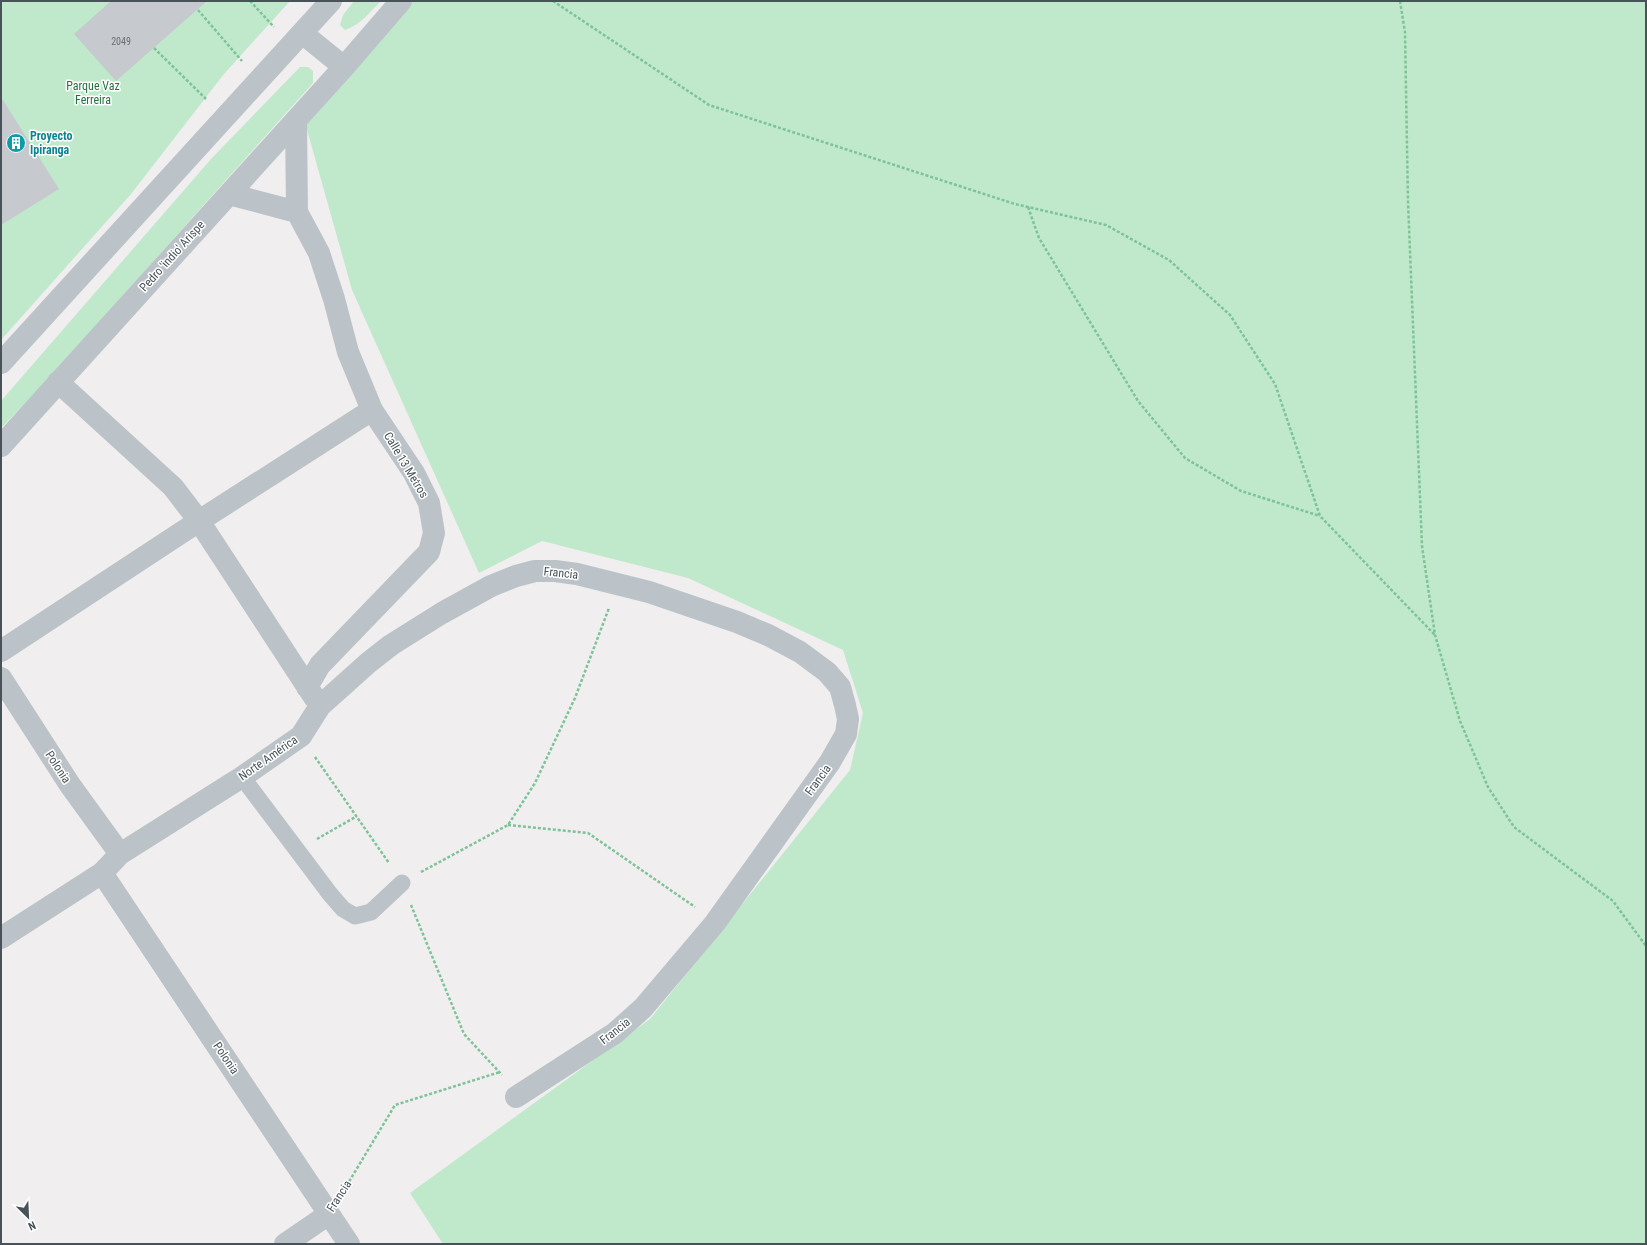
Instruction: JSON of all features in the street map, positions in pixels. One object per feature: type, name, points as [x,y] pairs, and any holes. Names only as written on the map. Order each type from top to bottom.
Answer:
[{"type":"street","points":[[1,363],[226,117],[258,79],[331,1]]},
{"type":"street","name":"Pedro 'indio' Arispe","points":[[1,446],[344,67],[401,1]]},
{"type":"street","points":[[296,39],[344,67]]},
{"type":"street","name":"Calle 13 Metros","points":[[296,120],[297,212],[319,253],[334,299],[348,352],[372,410],[414,473],[430,503],[434,533],[428,552],[320,665],[307,687]]},
{"type":"street","points":[[229,194],[297,212]]},
{"type":"street","points":[[58,382],[173,487],[199,521],[320,706]]},
{"type":"street","points":[[1,651],[372,410]]},
{"type":"street","name":"Francia","points":[[516,1097],[615,1034],[643,1008],[715,922],[837,750],[846,734],[848,719],[840,687],[827,672],[800,652],[768,635],[737,622],[649,592],[619,584],[555,571],[535,571],[526,573]]},
{"type":"street","name":"Norte América","points":[[1,938],[102,873],[120,854],[242,777],[301,736],[320,706],[357,672],[391,646],[442,613],[491,586],[526,573]]},
{"type":"street","name":"Polonia","points":[[1,678],[70,786],[120,854]]},
{"type":"street","name":"Polonia","points":[[102,873],[349,1244]]},
{"type":"street","name":"Francia","points":[[285,1244],[329,1214]]},
{"type":"lane","points":[[242,777],[296,851],[343,909],[355,916],[371,912],[402,883]]},
{"type":"path","points":[[250,1],[296,39]]},
{"type":"path","points":[[553,1],[709,105],[1028,207],[1106,225],[1169,260],[1230,315],[1275,384],[1320,516],[1435,635]]},
{"type":"path","points":[[1400,1],[1405,32],[1408,202],[1422,546],[1435,635],[1460,721],[1488,787],[1514,827],[1613,901],[1646,946]]},
{"type":"path","points":[[198,10],[258,79]]},
{"type":"path","points":[[154,48],[226,117]]},
{"type":"path","points":[[1028,207],[1039,238],[1138,401],[1185,458],[1241,491],[1320,516]]},
{"type":"path","points":[[402,883],[508,826],[535,783],[575,698],[619,584]]},
{"type":"path","points":[[301,736],[402,883],[464,1034],[501,1072],[516,1097]]},
{"type":"path","points":[[296,851],[357,816]]},
{"type":"path","points":[[508,826],[588,833],[684,898],[715,922]]},
{"type":"path","name":"Francia","points":[[329,1214],[395,1105],[501,1072]]},
{"type":"green space","name":"Parque Vaz Ferreira","points":[[1,1],[290,1],[224,74],[131,194],[1,340]]},
{"type":"green space","points":[[354,1],[381,1],[360,22],[345,30],[340,25],[343,15]]},
{"type":"green space","points":[[410,1],[1646,1],[1646,1244],[443,1244],[410,1193],[650,1019],[850,770],[863,713],[843,650],[688,578],[542,541],[479,573],[352,290],[304,119]]},
{"type":"green space","points":[[300,67],[308,67],[313,71],[313,83],[37,391],[1,428],[1,401],[211,159]]},
{"type":"building","points":[[111,1],[207,1],[116,81],[74,34]]},
{"type":"building","name":"Proyecto Ipiranga","points":[[1,97],[59,189],[1,225]]},
{"type":"place","name":"Proyecto Ipiranga","points":[[16,143]]}]
